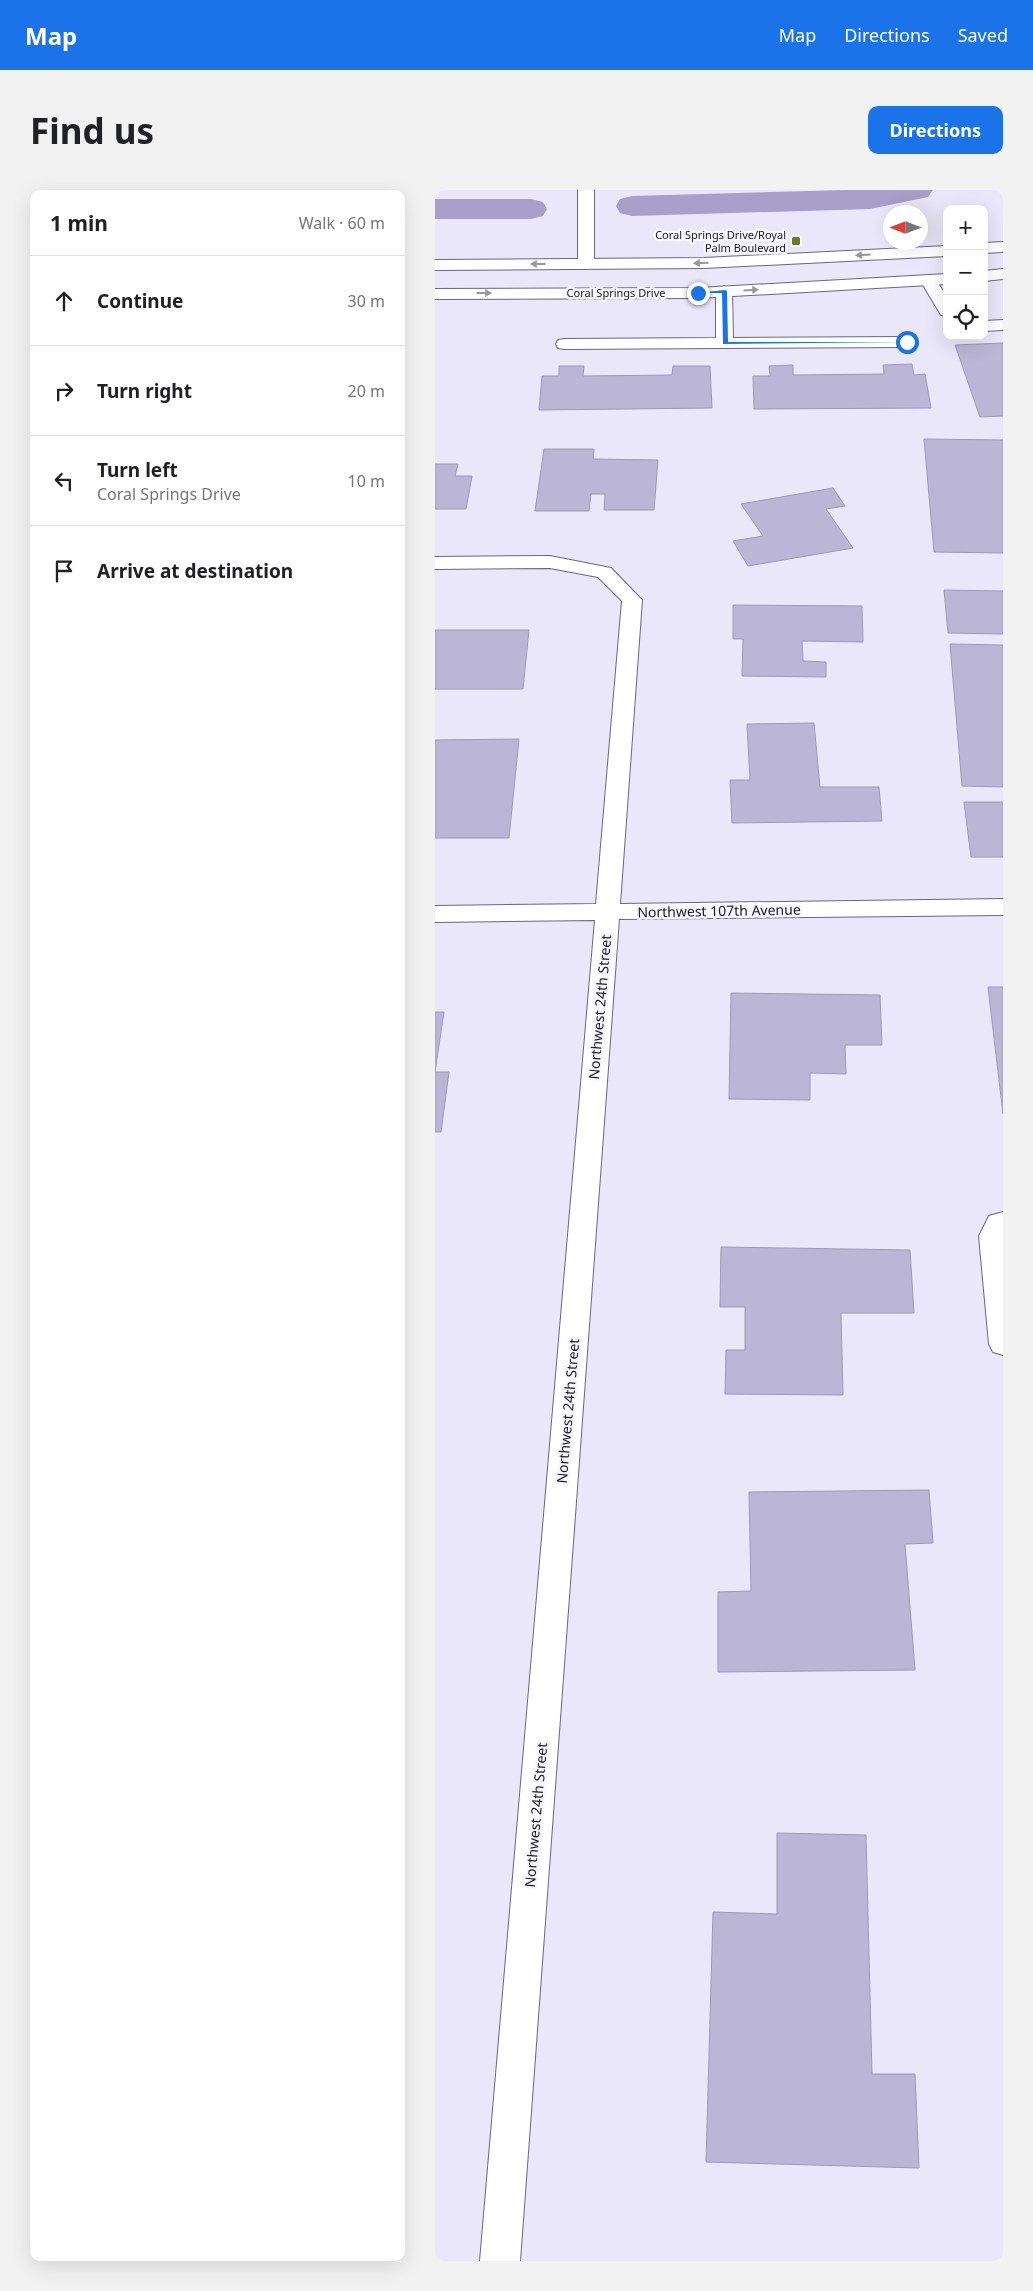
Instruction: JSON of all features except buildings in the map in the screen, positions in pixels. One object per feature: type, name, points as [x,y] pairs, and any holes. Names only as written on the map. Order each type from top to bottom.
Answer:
[{"type":"street","points":[[586,190],[586,264]]},
{"type":"street","points":[[988,248],[1003,247]]},
{"type":"street","points":[[435,265],[704,264],[943,251]]},
{"type":"street","points":[[988,276],[1003,274]]},
{"type":"street","name":"Coral Springs Drive","points":[[435,294],[725,291],[943,279]]},
{"type":"street","points":[[928,280],[943,304]]},
{"type":"street","points":[[725,291],[725,343]]},
{"type":"street","points":[[988,326],[1003,325]]},
{"type":"street","points":[[565,344],[907,342]]},
{"type":"street","name":"Northwest 24th Street","points":[[435,563],[551,562],[604,572],[632,600],[501,2261]]},
{"type":"street","name":"Northwest 107th Avenue","points":[[435,914],[1003,907]]},
{"type":"street","points":[[1003,1222],[999,1223],[993,1236],[1003,1344]]},
{"type":"waterway","points":[[632,206],[870,199],[917,190]]},
{"type":"waterway","points":[[435,209],[531,209]]},
{"type":"place","name":"Coral Springs Drive/Royal Palm Boulevard","points":[[796,241]]},
{"type":"route","points":[[698,293],[725,291],[725,343],[907,342]]}]
